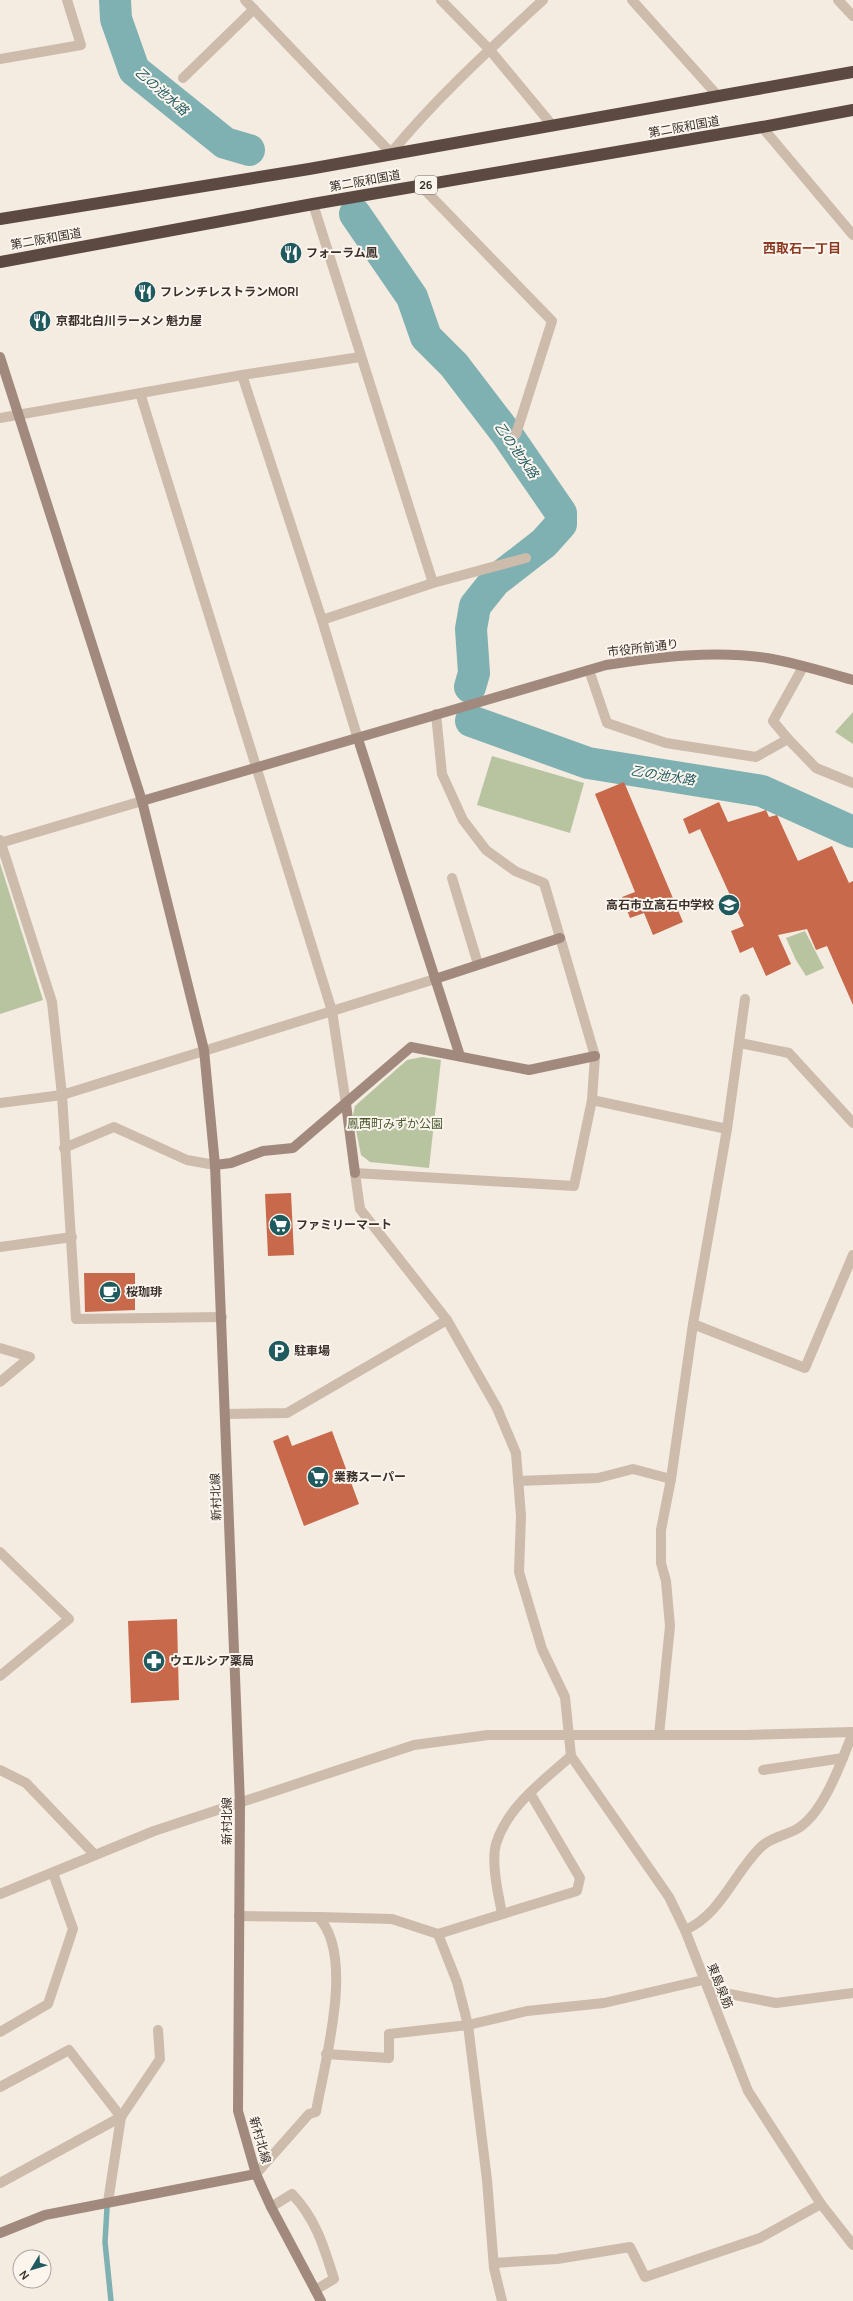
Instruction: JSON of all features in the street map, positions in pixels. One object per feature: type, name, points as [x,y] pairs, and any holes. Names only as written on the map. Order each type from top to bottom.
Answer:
[{"type":"highway","name":"第二阪和国道","points":[[0,219],[392,153],[853,72]]},
{"type":"highway","name":"第二阪和国道","points":[[0,262],[313,204],[853,110]]},
{"type":"street","points":[[0,58],[81,45],[67,0]]},
{"type":"street","points":[[245,0],[392,153],[409,132],[490,49],[543,0]]},
{"type":"street","points":[[441,0],[490,49],[552,125]]},
{"type":"street","points":[[632,0],[718,96]]},
{"type":"street","points":[[838,0],[853,16]]},
{"type":"street","points":[[183,78],[254,8]]},
{"type":"street","points":[[762,127],[853,235]]},
{"type":"street","points":[[420,186],[552,321],[516,434]]},
{"type":"street","points":[[313,204],[360,357],[433,583]]},
{"type":"street","name":"新村北線","points":[[0,357],[20,415],[142,801],[204,1050],[215,1165],[226,1414],[240,1804],[238,2111],[256,2174],[271,2207],[321,2301]]},
{"type":"street","points":[[0,418],[242,375],[360,357]]},
{"type":"street","points":[[242,375],[322,620],[358,739],[460,1056]]},
{"type":"street","points":[[140,393],[332,1010],[355,1173],[574,1186],[592,1100],[595,1056],[544,883],[515,871],[486,850],[463,820],[442,774],[436,714]]},
{"type":"street","points":[[322,620],[433,583],[526,558]]},
{"type":"street","name":"市役所前通り","points":[[142,801],[256,766],[358,739],[436,714],[606,665],[667,656],[760,658],[853,680]]},
{"type":"street","points":[[803,667],[773,721],[816,768],[853,783]]},
{"type":"street","points":[[589,670],[607,723],[666,743],[756,757],[788,739]]},
{"type":"street","points":[[142,801],[0,842],[52,1002],[62,1094],[64,1148],[72,1237],[76,1319],[222,1320]]},
{"type":"street","points":[[452,878],[478,964]]},
{"type":"street","points":[[0,1103],[62,1094],[435,979],[560,938]]},
{"type":"street","points":[[659,1736],[670,1626],[666,1581],[660,1563],[661,1530],[671,1479],[693,1324],[727,1129],[746,999]]},
{"type":"street","points":[[740,1043],[789,1053],[853,1123]]},
{"type":"street","points":[[64,1148],[114,1127],[187,1160],[215,1165],[231,1163],[263,1151],[293,1148],[411,1047],[529,1070],[595,1056]]},
{"type":"street","points":[[592,1100],[727,1129]]},
{"type":"street","name":"東島泉筋","points":[[355,1173],[360,1209],[447,1320],[497,1408],[516,1452],[521,1516],[519,1572],[542,1649],[565,1697],[571,1756],[669,1897],[685,1930],[703,1980],[748,2091],[821,2204],[853,2245]]},
{"type":"street","points":[[0,1247],[72,1237]]},
{"type":"street","points":[[693,1324],[805,1368],[853,1255]]},
{"type":"street","points":[[226,1414],[287,1413],[447,1320]]},
{"type":"street","points":[[0,1348],[30,1357],[0,1382]]},
{"type":"street","points":[[518,1481],[598,1478],[633,1469],[671,1479]]},
{"type":"street","points":[[0,1676],[69,1619],[1,1556]]},
{"type":"street","points":[[0,1894],[154,1831],[240,1804],[414,1745],[488,1735],[659,1736],[853,1732],[827,1794],[800,1828],[763,1846],[719,1902],[695,1926],[685,1930]]},
{"type":"street","points":[[502,1913],[495,1884],[496,1844],[508,1818],[530,1793],[571,1756]]},
{"type":"street","points":[[763,1770],[843,1758]]},
{"type":"street","points":[[0,1770],[26,1783],[95,1855]]},
{"type":"street","points":[[239,1916],[392,1919],[438,1934],[502,1913],[577,1892],[580,1878],[530,1793]]},
{"type":"street","points":[[0,2032],[48,2004],[51,1996],[73,1929],[53,1873]]},
{"type":"street","points":[[0,2233],[45,2215],[256,2174],[309,2114],[316,2112],[337,1992],[337,1965],[325,1925],[318,1917]]},
{"type":"street","points":[[438,1934],[457,1982],[468,2025],[487,2180],[494,2263],[502,2301]]},
{"type":"street","points":[[326,2054],[389,2058],[389,2034],[468,2025],[527,2012],[604,2002],[703,1980],[719,1992],[776,2003],[853,1993]]},
{"type":"street","points":[[108,2202],[121,2117],[160,2059],[158,2030]]},
{"type":"street","points":[[0,2087],[69,2050],[121,2117]]},
{"type":"street","points":[[0,2183],[121,2117]]},
{"type":"street","points":[[271,2207],[292,2194],[306,2209],[321,2236],[334,2279],[315,2290]]},
{"type":"street","points":[[494,2263],[557,2259],[630,2247],[645,2277],[760,2238],[821,2204]]},
{"type":"green space","points":[[853,712],[853,744],[835,732]]},
{"type":"green space","points":[[492,756],[584,783],[570,833],[477,805]]},
{"type":"green space","points":[[0,863],[43,1000],[0,1014]]},
{"type":"green space","points":[[805,931],[824,968],[806,976],[796,960],[786,938]]},
{"type":"green space","name":"鳳西町みずか公園","points":[[422,1057],[441,1060],[429,1168],[370,1162],[361,1155],[353,1115],[355,1106],[407,1060]]},
{"type":"building","points":[[624,782],[683,922],[653,935],[644,913],[630,918],[622,897],[635,892],[595,794]]},
{"type":"building","points":[[719,802],[728,822],[766,810],[769,817],[777,815],[798,861],[832,846],[849,883],[853,881],[853,1005],[827,946],[816,950],[807,929],[778,935],[791,964],[766,976],[753,947],[740,953],[731,931],[744,926],[700,829],[689,834],[683,819]]},
{"type":"building","name":"ファミリーマート","points":[[291,1193],[294,1255],[268,1256],[265,1194]]},
{"type":"building","name":"桜珈琲","points":[[84,1273],[135,1273],[135,1310],[85,1312]]},
{"type":"building","name":"業務スーパー","points":[[332,1431],[359,1504],[304,1526],[273,1441],[288,1435],[292,1446]]},
{"type":"building","name":"ウエルシア薬局","points":[[177,1619],[179,1700],[131,1703],[128,1621]]},
{"type":"waterway","name":"乙の池水路","points":[[115,0],[116,19],[134,70],[225,143],[249,150]]},
{"type":"waterway","name":"乙の池水路","points":[[355,214],[412,297],[426,337],[454,365],[506,433],[561,513],[561,524],[544,543],[495,581],[475,606],[471,629],[474,673],[470,687]]},
{"type":"waterway","name":"乙の池水路","points":[[471,721],[588,763],[762,791],[853,832]]},
{"type":"waterway","points":[[107,2208],[105,2242],[111,2301]]},
{"type":"place","name":"フォーラム鳳","points":[[291,253]]},
{"type":"place","name":"フレンチレストランMORI","points":[[145,292]]},
{"type":"place","name":"京都北白川ラーメン 魁力屋","points":[[40,321]]},
{"type":"place","name":"高石市立高石中学校","points":[[729,905]]},
{"type":"place","name":"ファミリーマート","points":[[280,1225]]},
{"type":"place","name":"桜珈琲","points":[[110,1292]]},
{"type":"place","name":"駐車場","points":[[279,1351]]},
{"type":"place","name":"業務スーパー","points":[[318,1477]]},
{"type":"place","name":"ウエルシア薬局","points":[[154,1661]]},
{"type":"district","name":"西取石一丁目","points":[[802,248]]}]
